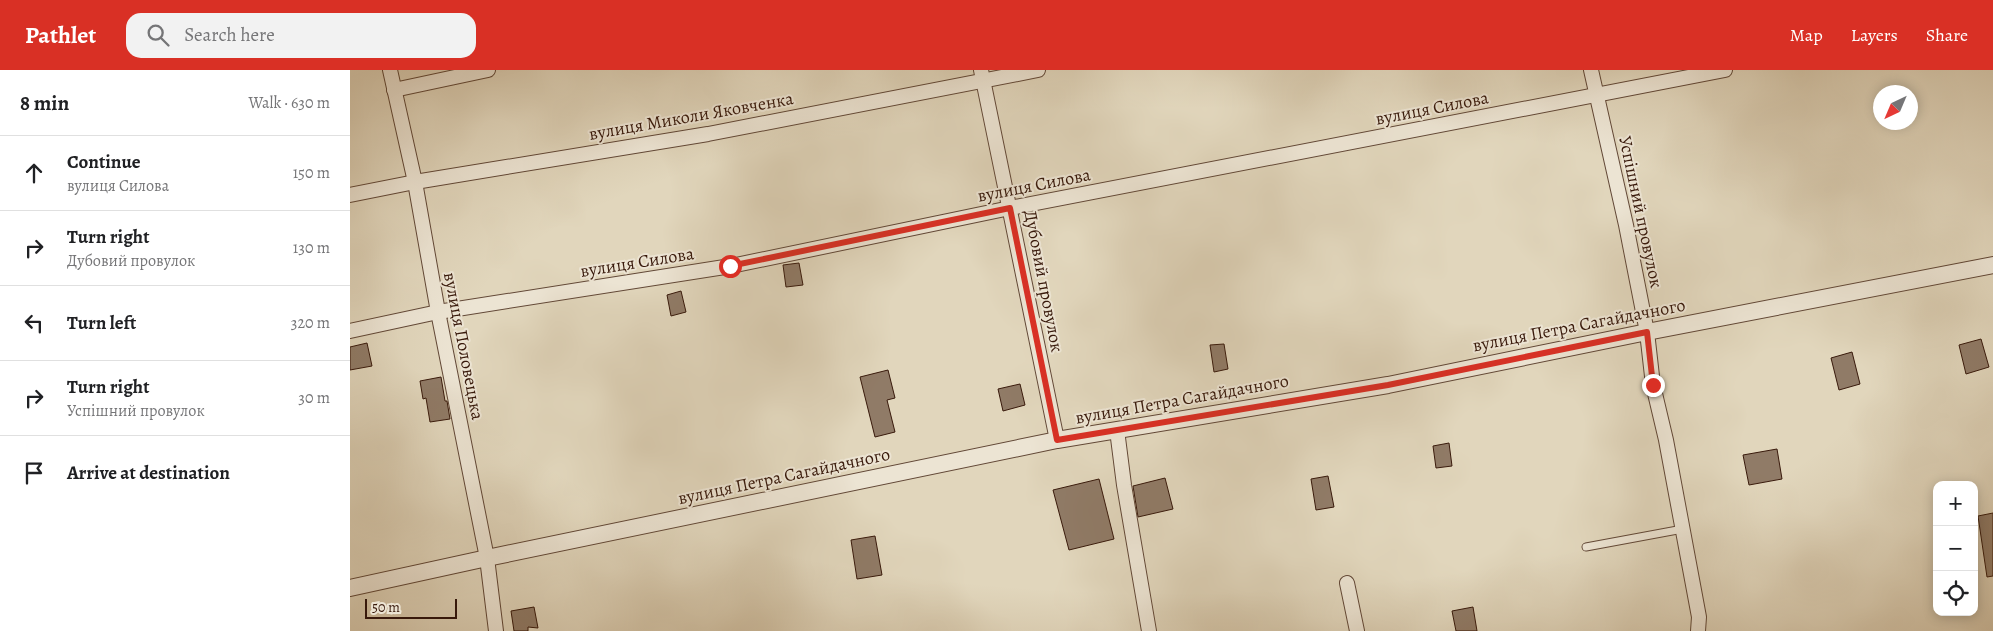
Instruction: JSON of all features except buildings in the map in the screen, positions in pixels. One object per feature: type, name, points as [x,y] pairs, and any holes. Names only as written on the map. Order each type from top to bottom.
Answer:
[{"type":"street","name":"вулиця Половецька","points":[[390,70],[415,182],[438,312],[487,558],[496,631]]},
{"type":"street","points":[[394,90],[488,70]]},
{"type":"street","name":"вулиця Миколи Яковченка","points":[[350,195],[415,182],[708,134],[982,75],[1038,70]]},
{"type":"street","name":"Успішний провулок","points":[[1591,70],[1626,225],[1647,332],[1653,385],[1666,440],[1699,617],[1698,630]]},
{"type":"street","name":"вулиця Силова","points":[[350,331],[438,312],[730,266],[1010,208],[1725,70]]},
{"type":"street","name":"Дубовий провулок","points":[[982,75],[1057,440]]},
{"type":"street","name":"вулиця Петра Сагайдачного","points":[[350,588],[1057,440],[1388,385],[1647,332],[1993,265]]},
{"type":"street","points":[[1117,430],[1124,485],[1149,631]]},
{"type":"street","points":[[1347,583],[1357,631]]},
{"type":"lane","points":[[1586,547],[1682,529]]},
{"type":"route","points":[[730,266],[1010,208],[1057,440],[1388,385],[1647,332],[1653,385]]}]
